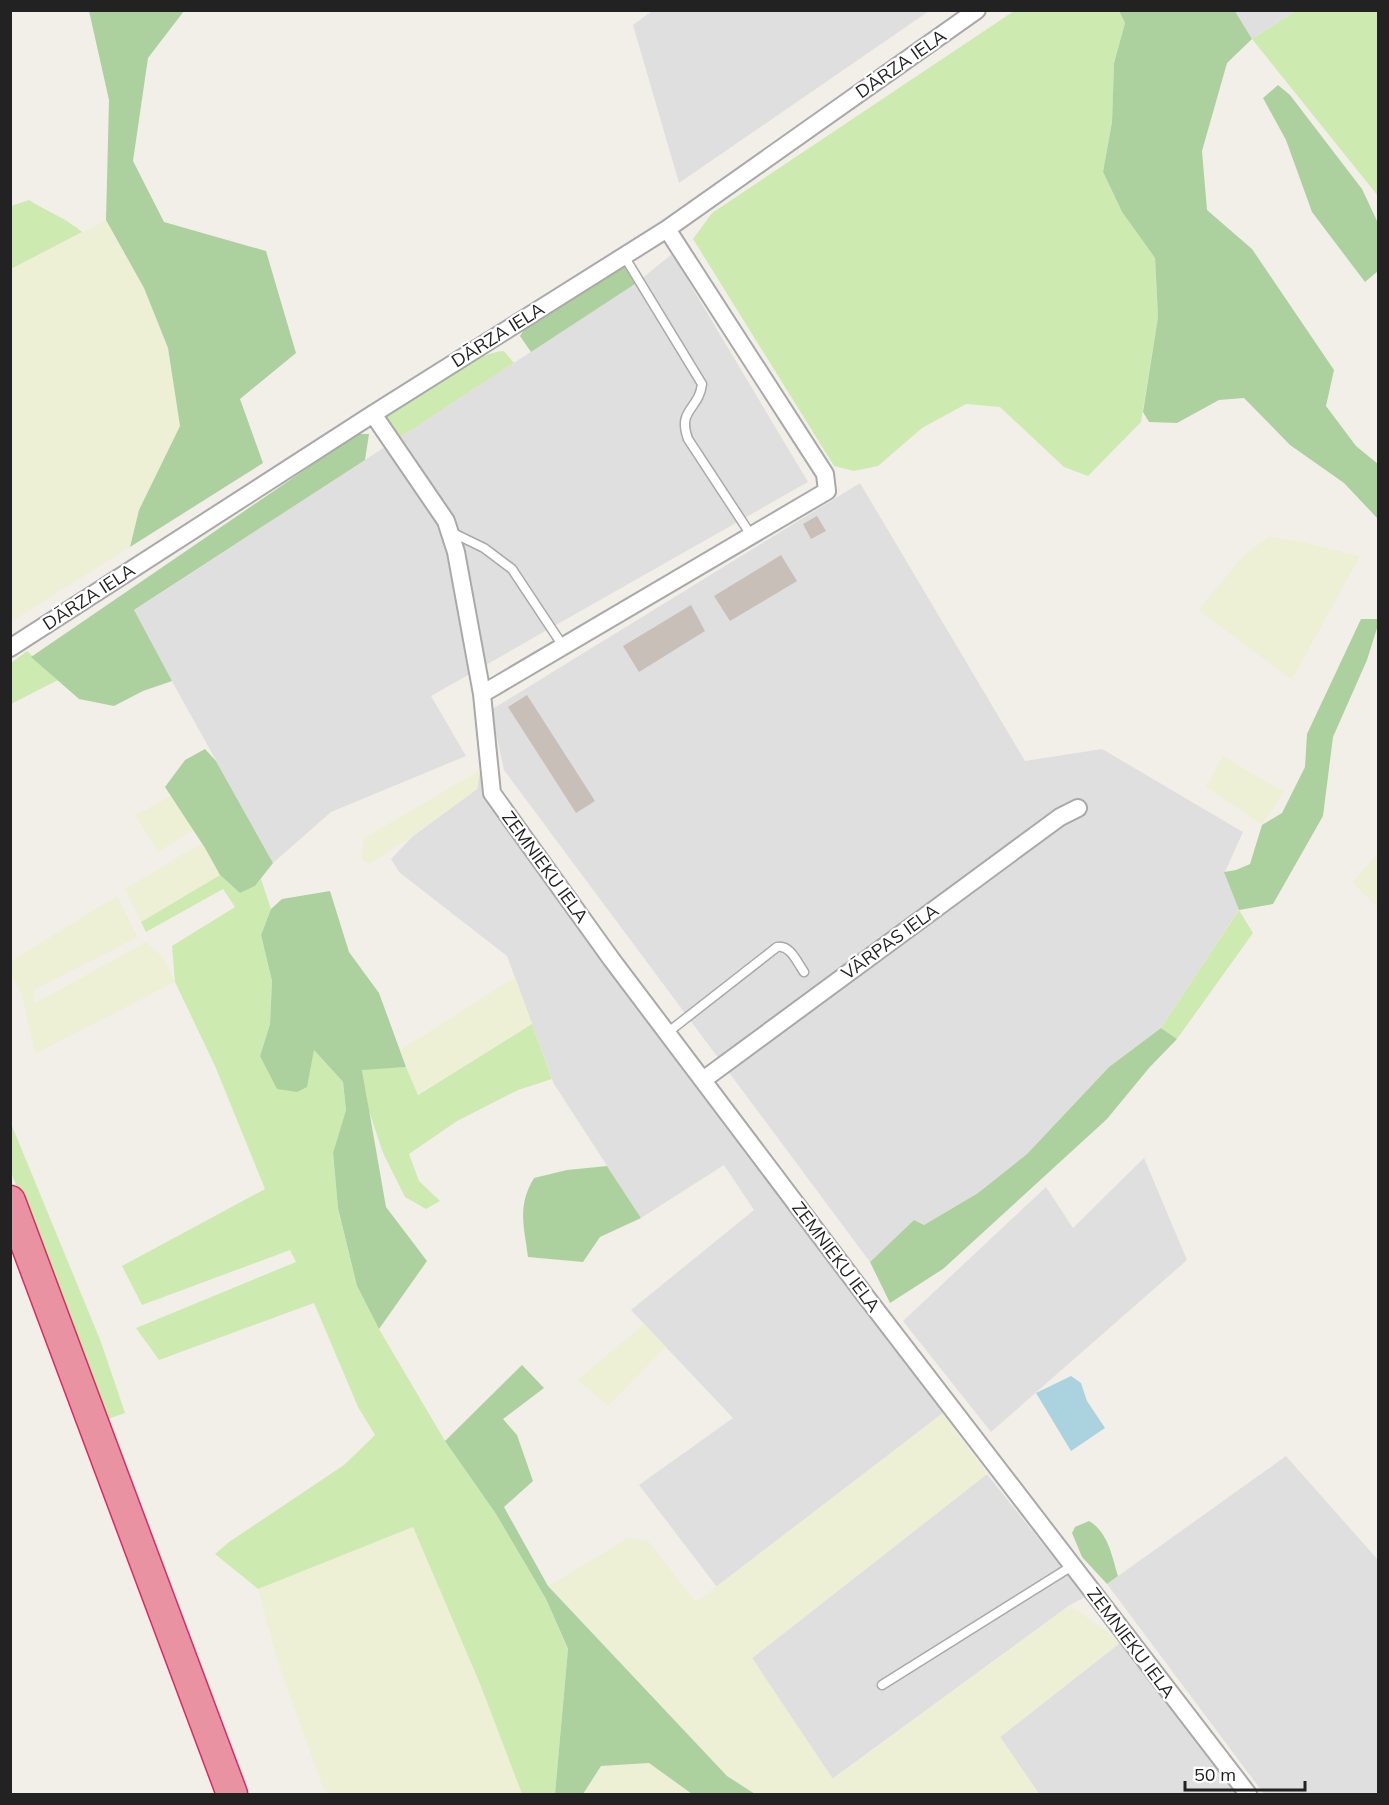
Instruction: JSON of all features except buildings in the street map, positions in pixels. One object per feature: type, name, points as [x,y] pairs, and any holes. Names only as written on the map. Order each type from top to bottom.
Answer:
[{"type":"highway","points":[[10,1202],[232,1794]]},
{"type":"street","name":"DĀRZA IELA","points":[[10,648],[373,414],[667,229],[977,10]]},
{"type":"street","points":[[482,694],[827,491],[825,474],[667,229]]},
{"type":"street","name":"ZEMNIEKU IELA","points":[[373,414],[446,521],[451,532],[482,694],[492,793],[667,1033],[1248,1794]]},
{"type":"street","name":"VĀRPAS IELA","points":[[703,1080],[1060,817],[1078,808]]},
{"type":"lane","points":[[624,256],[702,384],[700,395],[685,416],[684,428],[688,440],[751,536]]},
{"type":"lane","points":[[451,532],[495,555],[512,569],[562,646]]},
{"type":"lane","points":[[667,1033],[777,947],[786,947],[804,972]]},
{"type":"lane","points":[[882,1685],[1072,1566]]},
{"type":"shaded area","points":[[652,11],[929,11],[679,183],[633,25]]},
{"type":"shaded area","points":[[1235,11],[1296,11],[1252,39]]},
{"type":"shaded area","points":[[672,254],[808,482],[431,696],[466,756],[331,812],[273,863],[133,611],[635,284]]},
{"type":"shaded area","points":[[860,483],[1025,761],[1102,749],[1243,832],[1225,872],[1239,910],[1161,1028],[1109,1067],[1027,1154],[978,1193],[924,1225],[914,1221],[870,1262],[504,770],[491,710]]},
{"type":"shaded area","points":[[480,770],[943,1413],[717,1587],[639,1485],[733,1418],[631,1310],[754,1210],[724,1165],[641,1218],[554,1084],[507,956],[399,872],[391,859],[413,836],[477,789]]},
{"type":"shaded area","points":[[1144,1158],[1187,1260],[991,1432],[903,1321],[1046,1187],[1073,1228]]},
{"type":"shaded area","points":[[1286,1456],[1378,1560],[1378,1794],[1264,1794],[1107,1584]]},
{"type":"shaded area","points":[[987,1474],[1085,1597],[1070,1605],[832,1779],[752,1658]]},
{"type":"shaded area","points":[[1121,1642],[1237,1794],[1039,1794],[1000,1737]]},
{"type":"green space","points":[[89,11],[184,11],[148,58],[133,161],[164,222],[266,251],[296,353],[240,399],[263,463],[130,547],[139,510],[180,426],[168,348],[144,288],[106,220],[109,100]]},
{"type":"green space","points":[[1014,11],[1119,11],[1125,23],[1114,63],[1112,122],[1103,172],[1122,212],[1155,258],[1158,317],[1141,422],[1088,476],[1064,467],[1000,407],[966,404],[922,428],[878,466],[854,471],[834,466],[693,239],[712,213]]},
{"type":"green space","points":[[1119,11],[1235,11],[1252,39],[1227,63],[1202,151],[1207,210],[1252,249],[1334,370],[1326,406],[1356,446],[1378,464],[1378,519],[1344,483],[1290,445],[1244,398],[1219,400],[1177,423],[1149,422],[1143,412],[1158,317],[1155,258],[1122,212],[1103,172],[1112,122],[1114,63],[1125,23]]},
{"type":"green space","points":[[1296,11],[1378,11],[1378,196],[1252,39]]},
{"type":"green space","points":[[1278,85],[1290,95],[1362,189],[1378,223],[1378,271],[1365,282],[1312,212],[1286,140],[1263,98]]},
{"type":"green space","points":[[29,200],[82,232],[11,269],[11,206]]},
{"type":"green space","points":[[106,220],[144,288],[168,349],[180,426],[139,510],[130,547],[11,622],[11,269]]},
{"type":"green space","points":[[624,265],[635,284],[531,352],[520,336],[527,325]]},
{"type":"green space","points":[[504,351],[514,363],[399,438],[384,417],[426,388],[475,359]]},
{"type":"green space","points":[[357,434],[369,434],[365,460],[134,610],[172,681],[143,691],[114,706],[79,699],[31,657]]},
{"type":"green space","points":[[1268,537],[1303,542],[1360,556],[1292,680],[1198,610],[1243,556]]},
{"type":"green space","points":[[1361,619],[1378,619],[1378,625],[1367,660],[1333,737],[1323,816],[1273,904],[1239,910],[1224,872],[1250,864],[1262,825],[1282,813],[1305,767],[1307,734]]},
{"type":"green space","points":[[27,651],[58,680],[11,704],[11,663]]},
{"type":"green space","points":[[205,749],[216,761],[273,863],[255,886],[240,893],[220,875],[165,787],[185,760]]},
{"type":"green space","points":[[1223,756],[1284,792],[1262,825],[1206,787]]},
{"type":"green space","points":[[480,770],[477,789],[370,864],[361,859],[364,838]]},
{"type":"green space","points":[[171,796],[194,830],[158,852],[135,815]]},
{"type":"green space","points":[[203,844],[220,875],[141,922],[125,889]]},
{"type":"green space","points":[[1378,853],[1378,908],[1352,882]]},
{"type":"green space","points":[[220,875],[240,893],[255,886],[261,879],[271,909],[261,935],[272,981],[270,1024],[260,1056],[314,1050],[343,1082],[346,1110],[333,1154],[338,1208],[357,1286],[379,1329],[445,1441],[496,1514],[546,1599],[568,1650],[555,1794],[522,1794],[480,1684],[413,1527],[258,1589],[215,1554],[229,1542],[344,1465],[375,1435],[358,1407],[314,1303],[159,1360],[136,1328],[296,1262],[290,1250],[142,1305],[122,1266],[265,1189],[215,1066],[175,982],[172,946],[235,907],[223,889],[146,932],[141,922]]},
{"type":"green space","points":[[330,891],[349,952],[379,993],[406,1067],[362,1070],[386,1207],[427,1261],[379,1329],[357,1286],[338,1208],[333,1153],[346,1110],[343,1082],[314,1050],[307,1087],[297,1092],[277,1089],[260,1056],[270,1024],[272,981],[261,935],[271,909],[282,899]]},
{"type":"green space","points":[[117,896],[138,937],[34,990],[35,1003],[146,942],[162,956],[175,982],[35,1054],[21,992],[11,976],[11,961]]},
{"type":"green space","points":[[1239,910],[1253,933],[1177,1039],[1161,1028]]},
{"type":"green space","points":[[515,977],[532,1024],[417,1095],[400,1050]]},
{"type":"green space","points":[[532,1024],[552,1079],[518,1090],[457,1121],[409,1154],[419,1181],[440,1201],[426,1209],[405,1197],[383,1153],[369,1111],[362,1069],[406,1067],[418,1095]]},
{"type":"green space","points":[[1161,1028],[1177,1039],[1149,1068],[1107,1119],[943,1269],[890,1303],[870,1262],[914,1220],[924,1225],[978,1193],[1027,1154],[1109,1067]]},
{"type":"green space","points":[[10,1121],[101,1342],[125,1413],[108,1419],[87,1378],[46,1260],[11,1172]]},
{"type":"green space","points":[[607,1166],[641,1218],[600,1237],[583,1262],[528,1257],[523,1216],[525,1198],[534,1178],[567,1170]]},
{"type":"green space","points":[[644,1324],[666,1347],[608,1406],[577,1380]]},
{"type":"green space","points":[[522,1365],[544,1388],[503,1419],[517,1435],[533,1481],[504,1507],[548,1586],[727,1776],[755,1794],[692,1794],[649,1763],[601,1766],[583,1794],[555,1794],[568,1649],[546,1599],[496,1514],[445,1441]]},
{"type":"green space","points":[[943,1413],[987,1474],[752,1658],[833,1779],[1070,1605],[1121,1642],[1000,1737],[1039,1794],[755,1794],[727,1776],[548,1586],[628,1538],[648,1541],[696,1602]]},
{"type":"green space","points":[[1089,1521],[1101,1531],[1114,1561],[1118,1576],[1107,1584],[1082,1557],[1072,1533],[1075,1527]]},
{"type":"green space","points":[[413,1527],[480,1684],[522,1794],[325,1794],[277,1660],[258,1589]]},
{"type":"green space","points":[[649,1763],[692,1794],[583,1794],[601,1766]]},
{"type":"water","points":[[1071,1376],[1081,1383],[1087,1401],[1105,1428],[1071,1451],[1036,1393]]}]
